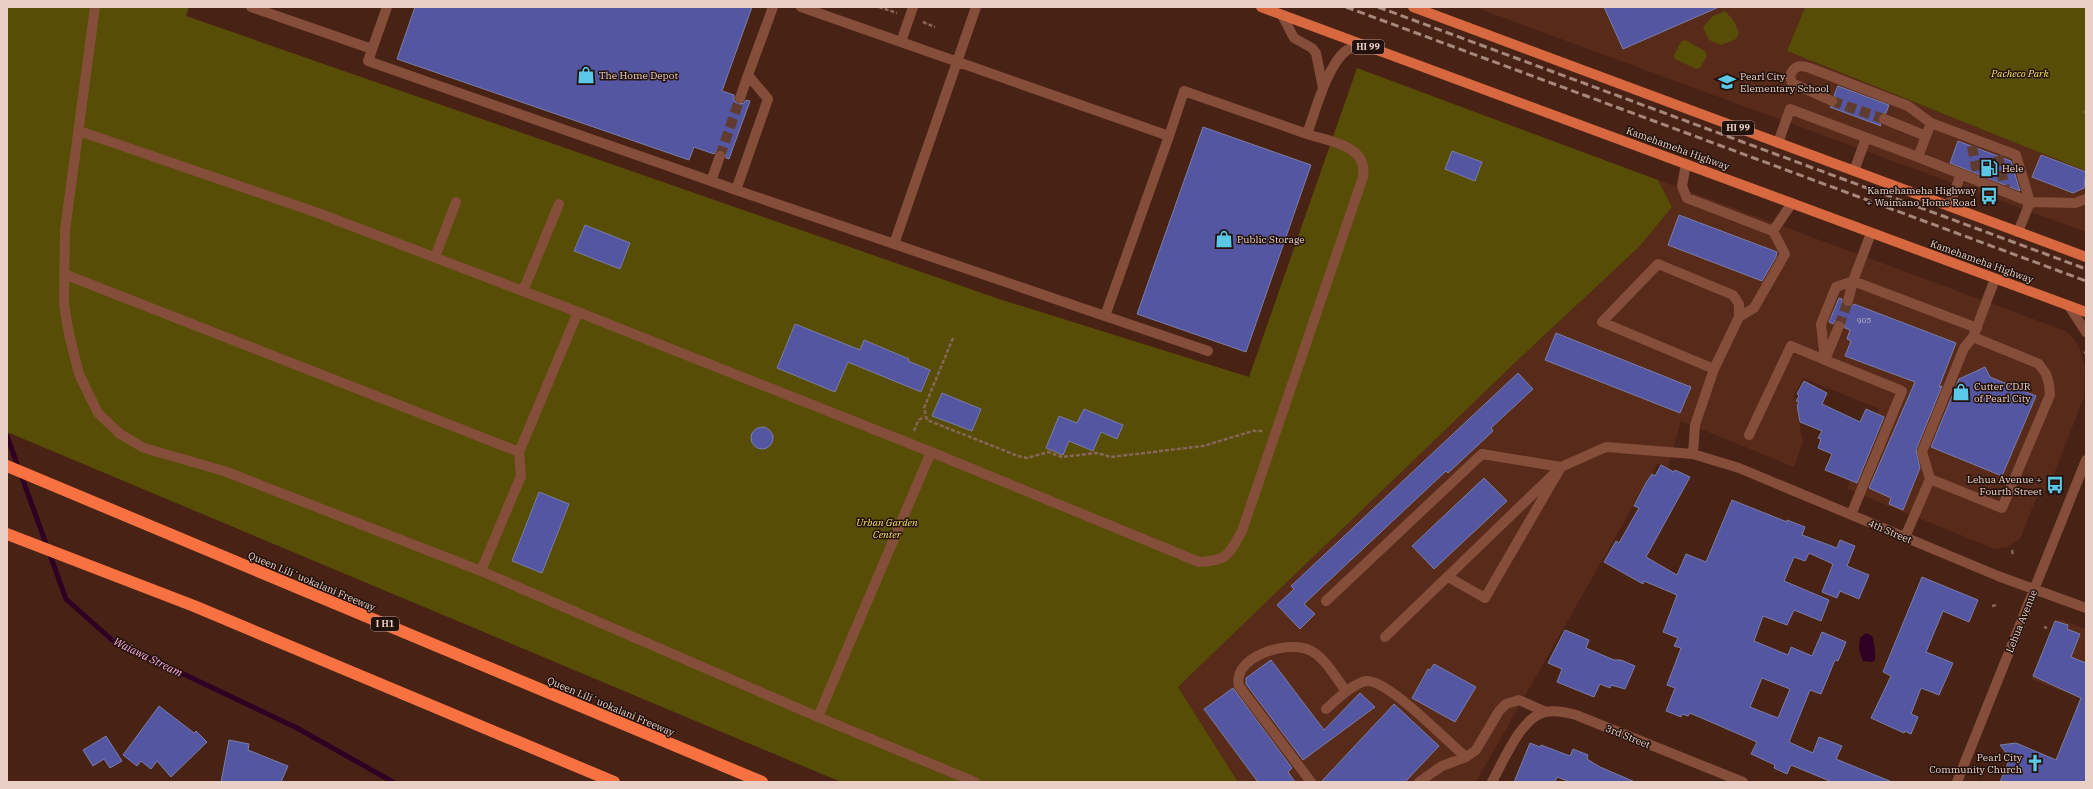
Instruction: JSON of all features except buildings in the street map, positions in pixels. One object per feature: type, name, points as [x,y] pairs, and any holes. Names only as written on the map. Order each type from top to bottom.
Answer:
[{"type":"highway","name":"Queen Liliʻuokalani Freeway","points":[[7,466],[762,782]]},
{"type":"highway","points":[[7,534],[194,606],[614,782]]},
{"type":"main road","name":"Kamehameha Highway","points":[[1261,7],[2086,312]]},
{"type":"main road","name":"HI 99","points":[[1413,7],[2086,257]]},
{"type":"main road","points":[[2064,249],[2086,251]]},
{"type":"street","points":[[95,7],[65,230],[64,304],[69,334],[79,374],[98,412],[120,434],[144,448],[224,471],[481,571],[818,717],[975,782]]},
{"type":"street","points":[[251,7],[372,49]]},
{"type":"street","points":[[387,7],[368,61],[736,190],[1208,352]]},
{"type":"street","points":[[740,98],[773,7]]},
{"type":"street","points":[[801,7],[1169,136]]},
{"type":"street","points":[[901,42],[914,7]]},
{"type":"street","points":[[894,244],[976,7]]},
{"type":"street","points":[[1282,15],[1294,38],[1312,48],[1316,53],[1323,88]]},
{"type":"street","points":[[1307,134],[1323,88],[1338,59],[1349,49],[1369,47]]},
{"type":"street","points":[[1832,101],[1792,83],[1790,76],[1795,68],[1799,66],[1810,68],[1908,106],[1931,123],[1971,142],[1997,152],[2016,155],[2030,202],[2018,232]]},
{"type":"street","points":[[736,190],[768,99],[748,75]]},
{"type":"street","points":[[79,131],[318,213],[578,312],[931,452],[1199,562],[1220,560],[1231,552],[1242,532],[1363,177],[1364,168],[1360,156],[1350,148],[1184,91],[1106,316]]},
{"type":"street","points":[[1778,143],[1790,109],[2005,190],[2030,202],[2075,203],[2086,199]]},
{"type":"street","points":[[1884,119],[1926,136]]},
{"type":"street","points":[[1918,157],[1931,123]]},
{"type":"street","points":[[1854,171],[1866,138]]},
{"type":"street","points":[[711,181],[720,156]]},
{"type":"street","points":[[1686,164],[1682,186],[1687,198],[1773,230],[1785,254],[1754,308],[1739,317]]},
{"type":"street","points":[[1949,206],[1961,174]]},
{"type":"street","points":[[434,257],[456,202]]},
{"type":"street","points":[[1773,230],[1792,203]]},
{"type":"street","points":[[523,291],[559,204]]},
{"type":"street","points":[[1848,301],[1853,281],[1871,232]]},
{"type":"street","points":[[1693,454],[1695,425],[1714,369],[1739,317],[1739,304],[1733,295],[1658,264],[1602,322],[1714,369]]},
{"type":"street","points":[[64,274],[519,452]]},
{"type":"street","points":[[1905,537],[1930,479],[1922,452],[1964,348],[1975,333],[1995,279]]},
{"type":"street","points":[[1825,360],[1822,324],[1836,287],[1853,281],[1975,333],[2038,364],[2046,374],[2050,396],[2002,508],[1930,479]]},
{"type":"street","points":[[2069,306],[2086,332]]},
{"type":"street","points":[[481,571],[521,476],[519,452],[578,312]]},
{"type":"street","points":[[1825,360],[1839,326]]},
{"type":"street","points":[[1749,435],[1791,346],[1902,391],[1851,515]]},
{"type":"street","name":"4th Street","points":[[1561,467],[1606,447],[1693,454],[1739,468],[1998,576],[2086,608]]},
{"type":"street","points":[[818,717],[931,452]]},
{"type":"street","points":[[1326,601],[1482,454],[1561,467]]},
{"type":"street","name":"Lehua Avenue","points":[[1957,782],[2086,461]]},
{"type":"street","points":[[1385,637],[1561,467]]},
{"type":"street","points":[[1448,577],[1485,598],[1561,467]]},
{"type":"street","points":[[1311,782],[1239,686],[1237,679],[1239,672],[1243,667],[1263,652],[1274,649],[1295,647],[1306,648],[1318,655],[1346,691]]},
{"type":"street","points":[[1326,709],[1346,691],[1365,681],[1378,683],[1392,692],[1466,757]]},
{"type":"street","points":[[1419,782],[1442,766],[1466,757],[1476,750],[1499,711],[1506,704],[1519,700],[1546,712]]},
{"type":"street","name":"3rd Street","points":[[1546,712],[1556,711],[1576,715],[1743,782]]},
{"type":"street","points":[[1492,782],[1518,736],[1532,719],[1546,712]]},
{"type":"path","points":[[879,7],[901,15]]},
{"type":"path","points":[[918,21],[935,26]]},
{"type":"path","points":[[953,338],[924,408],[924,416],[927,420],[1027,458],[1048,452],[1062,457],[1097,453],[1111,457],[1203,446],[1253,431],[1264,431],[1275,435]]},
{"type":"path","points":[[914,432],[918,421],[924,416]]},
{"type":"path","points":[[2012,550],[2013,556]]},
{"type":"path","points":[[1992,606],[1997,605]]},
{"type":"shaded area","points":[[1474,7],[1805,7],[1787,51],[2086,171],[2086,232]]},
{"type":"shaded area","points":[[1658,180],[2067,332],[2079,347],[2085,368],[2084,397],[2049,487],[2036,499],[2020,539],[2008,547],[1995,549],[1847,489],[1879,409],[1803,378],[1794,395],[1803,442],[1794,467],[1681,421],[1668,468],[1657,464],[1476,782],[1238,782],[1178,687],[1521,357],[1639,247],[1672,207]]},
{"type":"shaded area","points":[[2058,620],[2063,620],[2086,629],[2086,701],[2031,679],[2054,624]]},
{"type":"shaded area","points":[[1866,633],[1872,636],[1875,660],[1872,662],[1863,661],[1859,650],[1860,638]]},
{"type":"green space","name":"Urban Garden Center","points":[[7,7],[189,7],[186,16],[999,299],[1249,377],[1357,68],[1658,180],[1672,207],[1639,247],[1521,357],[1178,687],[1238,782],[841,782],[7,432]]},
{"type":"green space","name":"Pacheco Park","points":[[1805,7],[2086,7],[2086,171],[1787,51]]},
{"type":"green space","points":[[1725,11],[1734,21],[1739,33],[1736,39],[1721,45],[1709,40],[1703,27],[1713,16]]},
{"type":"green space","points":[[1685,40],[1705,51],[1707,56],[1700,68],[1696,69],[1675,59],[1674,55],[1681,42]]},
{"type":"waterway","name":"Waiawa Stream","points":[[7,436],[66,599],[112,640],[297,728],[393,782]]},
{"type":"tunnel","points":[[720,156],[740,98]]},
{"type":"tunnel","points":[[1832,101],[1884,119]]},
{"type":"tunnel","points":[[1972,146],[1978,178]]},
{"type":"tunnel","points":[[1998,156],[2005,188]]},
{"type":"tunnel","points":[[1839,326],[1848,301]]},
{"type":"railway","points":[[1346,7],[2086,281]]},
{"type":"railway","points":[[1378,7],[2086,269]]},
{"type":"place","name":"The Home Depot","points":[[586,75]]},
{"type":"place","name":"Pearl City Elementary School","points":[[1727,82]]},
{"type":"place","name":"Hele","points":[[1989,168]]},
{"type":"place","name":"Kamehameha Highway + Waimano Home Road","points":[[1989,196]]},
{"type":"place","name":"Public Storage","points":[[1224,239]]},
{"type":"place","name":"Cutter CDJR of Pearl City","points":[[1961,392]]},
{"type":"place","name":"Lehua Avenue + Fourth Street","points":[[2055,485]]},
{"type":"place","name":"Pearl City Community Church","points":[[2035,763]]}]
